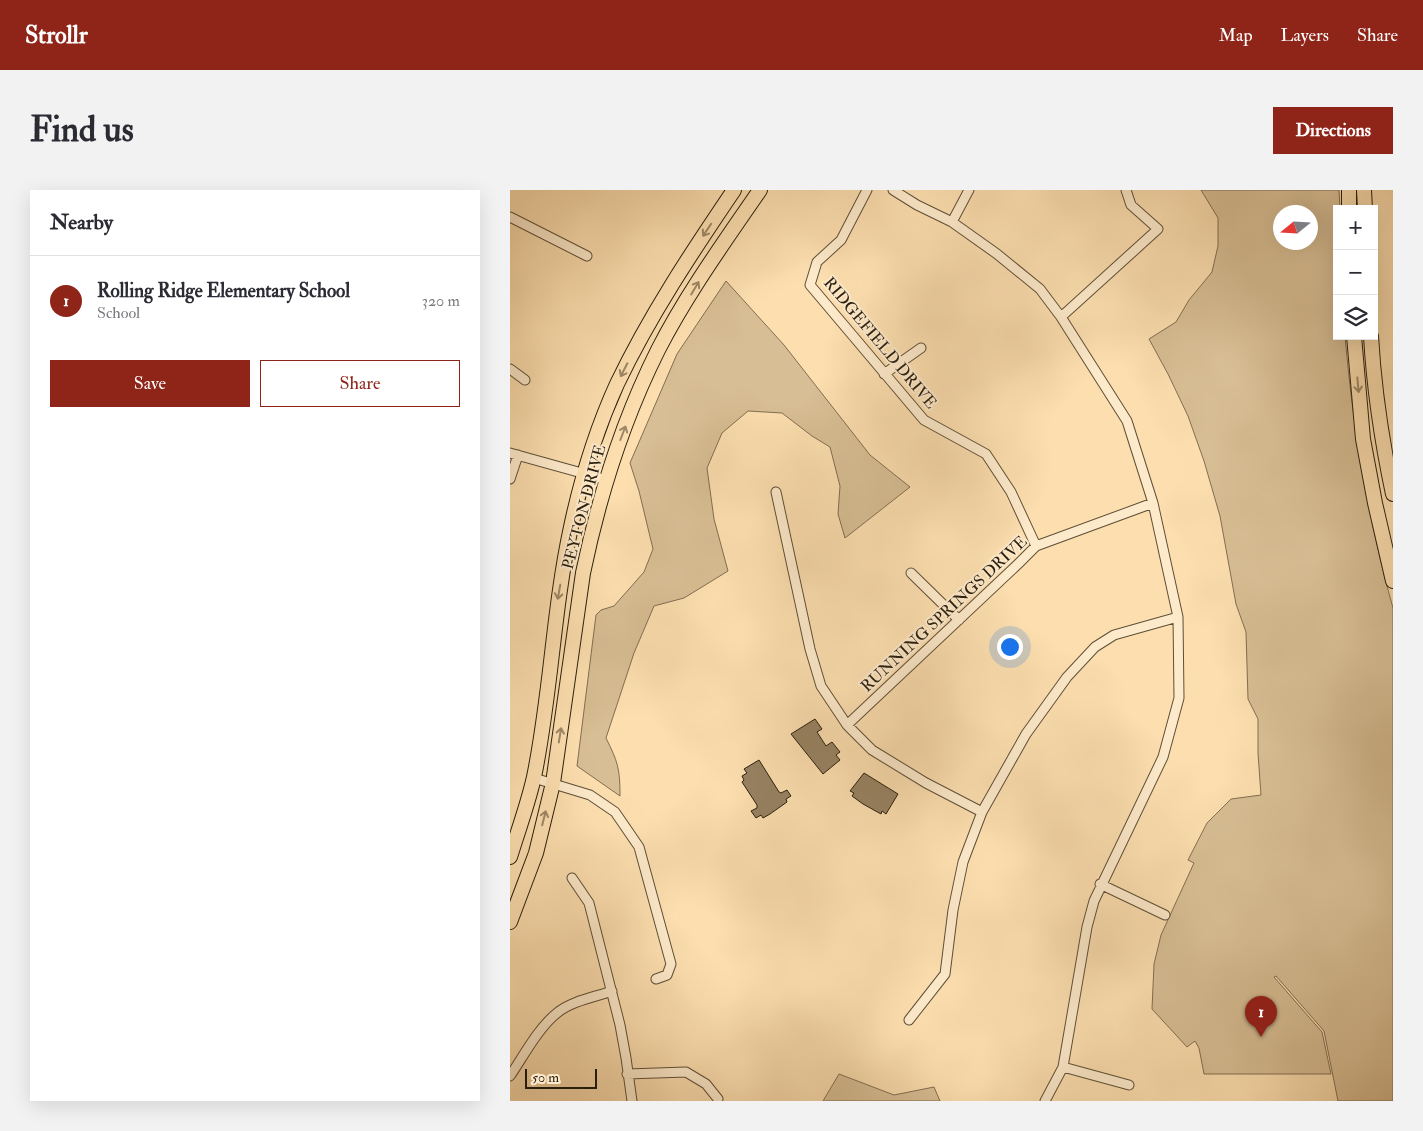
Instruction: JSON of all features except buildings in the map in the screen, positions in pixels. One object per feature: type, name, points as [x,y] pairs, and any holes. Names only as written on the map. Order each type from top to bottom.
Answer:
[{"type":"main road","name":"PEYTON DRIVE","points":[[510,857],[534,778],[543,724],[557,608],[571,527],[585,473],[616,385],[636,347],[656,310],[692,252],[734,190]]},
{"type":"main road","name":"PEYTON DRIVE","points":[[510,922],[536,853],[553,783],[583,572],[590,538],[622,434],[659,350],[707,268],[760,190]]},
{"type":"main road","points":[[1349,190],[1349,205]]},
{"type":"main road","points":[[1364,190],[1365,205]]},
{"type":"main road","points":[[1354,340],[1364,439],[1375,504],[1393,581]]},
{"type":"main road","points":[[1370,340],[1374,382],[1393,494]]},
{"type":"street","name":"RIDGEFIELD DRIVE","points":[[867,190],[841,240],[817,262],[810,285],[924,420],[986,454],[1012,492],[1036,546]]},
{"type":"street","points":[[893,190],[916,205],[952,222],[997,254],[1040,289],[1061,317],[1127,421],[1153,503],[1178,618],[1179,698],[1163,757],[1100,884],[1094,900],[1087,927],[1064,1067],[1045,1101]]},
{"type":"street","points":[[952,222],[969,190]]},
{"type":"street","points":[[1061,317],[1158,229],[1131,205],[1126,190]]},
{"type":"street","points":[[510,217],[587,256]]},
{"type":"street","points":[[884,374],[921,348]]},
{"type":"street","points":[[510,369],[525,380]]},
{"type":"street","points":[[510,479],[514,454],[607,480]]},
{"type":"street","points":[[776,492],[810,649],[821,686],[847,725],[872,750],[926,783],[982,812]]},
{"type":"street","name":"RUNNING SPRINGS DRIVE","points":[[847,725],[1036,546],[1153,503]]},
{"type":"street","points":[[911,573],[958,620]]},
{"type":"street","points":[[909,1020],[945,974],[953,910],[963,862],[982,812],[1026,734],[1067,677],[1095,647],[1114,635],[1178,618]]},
{"type":"street","points":[[534,778],[590,795],[615,812],[639,847],[671,964],[667,975],[656,980]]},
{"type":"street","points":[[572,878],[589,903],[612,992],[626,1058],[632,1101]]},
{"type":"street","points":[[1100,884],[1165,915]]},
{"type":"street","points":[[510,1076],[539,1034],[557,1013],[578,1002],[612,992]]},
{"type":"street","points":[[1064,1067],[1129,1085]]},
{"type":"street","points":[[627,1074],[686,1072],[706,1084],[718,1099]]},
{"type":"shaded area","points":[[1201,190],[1339,190],[1340,205],[1333,205],[1333,340],[1345,340],[1352,405],[1369,507],[1393,608],[1393,1101],[1338,1101],[1324,1031],[1276,976],[1274,977],[1322,1032],[1331,1074],[1204,1074],[1199,1048],[1195,1041],[1187,1047],[1152,1009],[1154,964],[1161,935],[1194,863],[1188,860],[1207,823],[1231,799],[1261,795],[1258,719],[1248,699],[1246,632],[1236,604],[1220,516],[1204,461],[1188,416],[1149,339],[1176,322],[1189,300],[1212,272],[1218,246],[1218,218]]},
{"type":"shaded area","points":[[726,281],[784,345],[870,455],[910,487],[845,538],[838,514],[840,486],[830,447],[782,413],[748,411],[722,433],[707,468],[714,519],[728,571],[684,598],[654,606],[634,653],[606,738],[618,766],[620,796],[577,766],[596,615],[601,610],[614,606],[644,572],[653,549],[630,463],[677,354]]},
{"type":"shaded area","points":[[839,1074],[894,1095],[934,1087],[940,1101],[823,1101]]},
{"type":"place","name":"Rolling Ridge Elementary School","points":[[1261,1037]]}]
